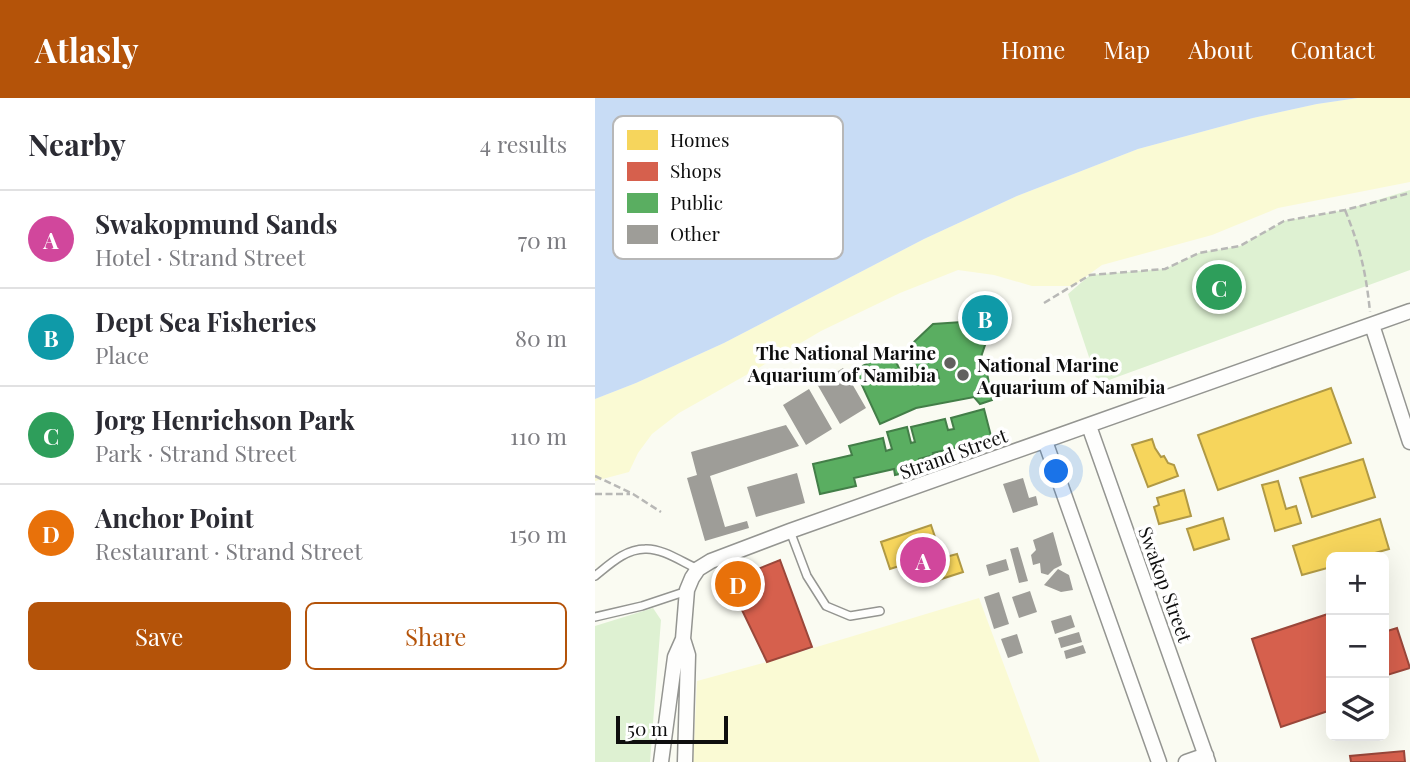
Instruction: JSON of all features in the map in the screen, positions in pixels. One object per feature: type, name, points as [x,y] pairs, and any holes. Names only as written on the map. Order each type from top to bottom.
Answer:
[{"type":"street","name":"Strand Street","points":[[698,569],[711,561],[790,531],[1410,311]]},
{"type":"street","points":[[1372,325],[1410,442]]},
{"type":"street","name":"Swakop Street","points":[[1089,426],[1207,759],[1187,762]]},
{"type":"street","points":[[1045,441],[1159,762]]},
{"type":"street","points":[[661,762],[675,657],[683,639],[687,590],[698,569]]},
{"type":"street","points":[[683,639],[688,655],[685,762]]},
{"type":"lane","points":[[790,531],[807,576],[826,606],[850,616],[880,611]]},
{"type":"lane","points":[[595,576],[611,562],[626,554],[645,549],[662,552],[698,569]]},
{"type":"lane","points":[[595,617],[642,606],[687,590]]},
{"type":"path","points":[[1044,303],[1090,275],[1165,269],[1199,253],[1240,246],[1284,220],[1345,210],[1410,193]]},
{"type":"path","points":[[1345,210],[1358,243],[1366,276],[1372,325]]},
{"type":"path","points":[[595,476],[633,494],[661,512]]},
{"type":"path","points":[[595,494],[633,494]]},
{"type":"shaded area","points":[[1410,190],[1410,270],[1098,384],[1068,294],[1090,275],[1165,269],[1199,253],[1240,246],[1284,221],[1345,210]]},
{"type":"shaded area","points":[[653,608],[661,620],[650,762],[595,762],[595,626]]},
{"type":"sand","points":[[1358,98],[1410,98],[1410,182],[1278,208],[1212,235],[1102,265],[1073,286],[1032,286],[994,275],[958,270],[900,293],[821,331],[679,413],[652,434],[638,453],[629,472],[595,481],[595,399],[724,343],[924,239],[1017,196],[1138,149],[1253,118]]},
{"type":"sand","points":[[979,598],[1040,762],[693,762],[697,681]]},
{"type":"water","points":[[595,98],[1358,98],[1253,118],[1138,149],[1017,196],[924,239],[724,343],[595,399]]},
{"type":"building: Homes","points":[[1331,388],[1351,443],[1218,490],[1198,435]]},
{"type":"building: Homes","points":[[1152,439],[1161,457],[1164,456],[1168,463],[1174,465],[1178,476],[1148,487],[1132,445]]},
{"type":"building: Homes","points":[[1363,459],[1375,497],[1312,517],[1300,478]]},
{"type":"building: Homes","points":[[1278,481],[1286,509],[1296,506],[1301,523],[1275,531],[1262,485]]},
{"type":"building: Homes","points":[[1184,490],[1191,516],[1159,524],[1154,507],[1159,505],[1157,498]]},
{"type":"building: Homes","points":[[1223,518],[1229,539],[1194,550],[1187,529]]},
{"type":"building: Homes","points":[[1380,519],[1389,549],[1378,552],[1326,552],[1326,568],[1302,575],[1293,546]]},
{"type":"building: Homes","points":[[931,525],[942,558],[957,554],[963,572],[926,584],[918,560],[890,569],[881,542]]},
{"type":"building: Shops","points":[[780,560],[812,647],[767,662],[728,581]]},
{"type":"building: Shops","points":[[1326,615],[1326,712],[1281,727],[1252,639]]},
{"type":"building: Shops","points":[[1397,628],[1410,668],[1389,674],[1389,630]]},
{"type":"building: Shops","points":[[1404,751],[1405,762],[1351,762],[1350,756]]},
{"type":"building: Public","name":"National Marine Aquarium of Namibia","points":[[962,322],[986,342],[979,363],[985,362],[992,400],[980,404],[974,397],[916,408],[880,424],[855,370],[891,351],[905,381],[918,383],[939,378],[937,370],[922,372],[913,363],[914,342],[933,324]]},
{"type":"building: Public","points":[[984,409],[991,436],[919,459],[922,469],[895,475],[894,469],[854,478],[856,486],[820,494],[813,464],[852,455],[849,446],[883,438],[886,451],[892,449],[887,432],[907,427],[911,443],[915,442],[911,427],[945,419],[948,430],[954,429],[951,418]]},
{"type":"building: Other","points":[[843,368],[866,408],[840,424],[817,384]]},
{"type":"building: Other","points":[[809,389],[832,429],[806,445],[783,405]]},
{"type":"building: Other","points":[[786,425],[799,446],[710,476],[725,527],[747,521],[749,528],[705,541],[687,478],[697,475],[691,452]]},
{"type":"building: Other","points":[[797,473],[805,503],[756,517],[747,487]]},
{"type":"building: Other","points":[[1023,478],[1029,498],[1036,496],[1038,505],[1013,513],[1003,484]]},
{"type":"building: Other","points":[[1053,532],[1062,565],[1048,575],[1041,573],[1040,563],[1033,565],[1031,555],[1036,550],[1033,540]]},
{"type":"building: Other","points":[[1018,547],[1028,581],[1019,583],[1010,549]]},
{"type":"building: Other","points":[[1006,559],[1009,570],[989,576],[986,565]]},
{"type":"building: Other","points":[[1058,569],[1069,575],[1073,590],[1061,592],[1044,585]]},
{"type":"building: Other","points":[[1030,591],[1037,612],[1019,618],[1012,597]]},
{"type":"building: Other","points":[[999,592],[1009,624],[994,629],[984,597]]},
{"type":"building: Other","points":[[1071,615],[1075,627],[1055,634],[1051,621]]},
{"type":"building: Other","points":[[1079,632],[1082,642],[1061,648],[1058,638]]},
{"type":"building: Other","points":[[1017,634],[1023,653],[1008,658],[1001,639]]},
{"type":"building: Other","points":[[1083,645],[1086,653],[1066,659],[1064,651]]},
{"type":"place","name":"Jorg Henrichson Park","points":[[1219,287]]},
{"type":"place","name":"Dept Sea Fisheries","points":[[985,318]]},
{"type":"place","name":"The National Marine Aquarium of Namibia","points":[[950,363]]},
{"type":"place","name":"National Marine Aquarium of Namibia","points":[[963,375]]},
{"type":"place","name":"Swakopmund Sands","points":[[923,560]]},
{"type":"place","name":"Anchor Point","points":[[738,584]]}]
